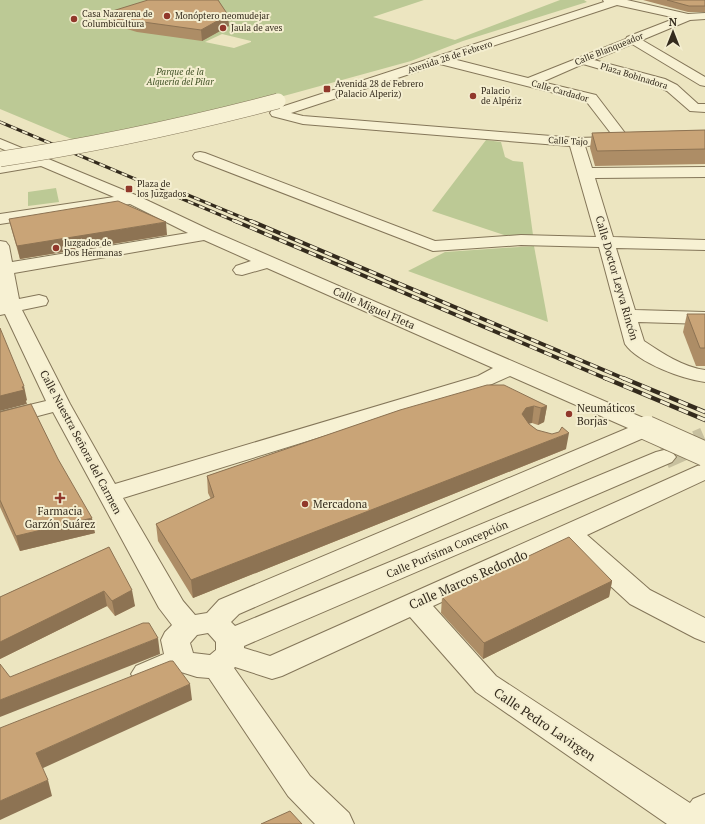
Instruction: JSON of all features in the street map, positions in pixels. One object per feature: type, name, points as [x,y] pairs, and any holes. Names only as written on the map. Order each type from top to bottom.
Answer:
[{"type":"street","name":"Avenida 28 de Febrero","points":[[0,158],[51,152],[220,117],[278,107],[380,73],[397,74],[441,60],[593,4],[615,1]]},
{"type":"street","points":[[615,1],[688,16],[705,16]]},
{"type":"street","points":[[688,16],[705,26]]},
{"type":"street","name":"Calle Blanqueador","points":[[530,82],[688,16]]},
{"type":"street","points":[[631,39],[705,82]]},
{"type":"street","name":"Calle Cardador","points":[[441,60],[591,98],[618,133]]},
{"type":"street","name":"Plaza Bobinadora","points":[[581,60],[660,82],[672,88],[695,108],[705,108]]},
{"type":"street","name":"Calle Tajo","points":[[278,107],[303,120],[480,133],[576,142],[635,137],[618,133],[480,133]]},
{"type":"street","name":"Calle Doctor Leyva Rincón","points":[[576,142],[635,344],[652,356],[703,376]]},
{"type":"street","name":"Calle Miguel Fleta","points":[[0,143],[132,199],[206,235],[705,454]]},
{"type":"street","points":[[200,156],[433,246],[522,240],[705,245]]},
{"type":"street","points":[[0,168],[43,161]]},
{"type":"street","points":[[586,173],[705,172]]},
{"type":"street","points":[[0,219],[132,199]]},
{"type":"street","points":[[4,268],[206,235]]},
{"type":"street","name":"Calle Nuestra Señora del Carmen","points":[[0,246],[4,268],[5,308],[173,608],[216,642],[299,786],[337,824]]},
{"type":"street","points":[[242,270],[268,262]]},
{"type":"street","points":[[5,308],[39,301]]},
{"type":"street","points":[[627,316],[705,318]]},
{"type":"street","points":[[109,494],[485,380],[510,368]]},
{"type":"street","points":[[0,419],[59,404]]},
{"type":"street","points":[[123,683],[180,660],[197,666],[216,642],[228,607],[484,490],[565,457],[648,428]]},
{"type":"street","name":"Calle Purísima Concepción","points":[[216,642],[664,457]]},
{"type":"street","name":"Calle Marcos Redondo","points":[[216,642],[272,668],[705,472]]},
{"type":"street","points":[[569,533],[640,597],[705,631]]},
{"type":"street","name":"Calle Pedro Lavirgen","points":[[414,603],[486,684],[693,824]]},
{"type":"street","points":[[180,660],[175,640],[216,642]]},
{"type":"street","points":[[693,824],[705,809]]},
{"type":"green space","name":"Parque de la Alquería del Pilar","points":[[0,0],[424,0],[373,17],[455,40],[560,0],[584,0],[587,2],[463,41],[411,61],[218,113],[79,142],[0,109]],"holes":[[[222,34],[251,41],[234,48],[205,42]]]},
{"type":"green space","points":[[486,140],[501,142],[505,157],[513,161],[523,162],[533,235],[507,236],[432,211]]},
{"type":"green space","points":[[56,188],[59,202],[28,206],[28,192]]},
{"type":"green space","points":[[534,246],[548,322],[408,271],[445,252]]},
{"type":"building","points":[[148,0],[218,0],[228,15],[201,30],[136,21],[106,13]]},
{"type":"building","points":[[667,0],[705,0],[705,6],[689,6]]},
{"type":"building","points":[[705,130],[705,149],[597,151],[592,133]]},
{"type":"building","points":[[118,201],[166,222],[17,246],[9,219]]},
{"type":"building","points":[[687,314],[705,314],[705,348],[700,348]]},
{"type":"building","points":[[0,328],[24,386],[22,387],[24,390],[0,396]]},
{"type":"building","name":"Mercadona","points":[[487,385],[504,385],[547,406],[541,408],[534,406],[526,408],[522,414],[529,424],[537,430],[552,434],[559,432],[562,427],[569,433],[191,580],[156,524],[214,497],[207,476],[400,410]]},
{"type":"building","points":[[31,404],[58,459],[92,518],[16,536],[0,500],[0,412]]},
{"type":"building","points":[[569,537],[612,581],[484,643],[442,597]]},
{"type":"building","points":[[109,547],[132,590],[112,601],[104,591],[0,642],[0,597]]},
{"type":"building","points":[[143,623],[149,623],[158,638],[0,700],[0,664],[10,677]]},
{"type":"building","points":[[173,661],[190,684],[36,753],[48,780],[0,801],[0,728]]},
{"type":"building","points":[[290,811],[302,824],[261,824]]},
{"type":"tunnel","points":[[664,457],[705,439]]},
{"type":"railway","points":[[0,122],[237,222]]},
{"type":"railway","points":[[183,193],[253,222]]},
{"type":"railway","points":[[235,221],[607,379]]},
{"type":"railway","points":[[251,221],[625,379]]},
{"type":"railway","points":[[605,378],[705,420]]},
{"type":"railway","points":[[623,378],[705,412]]},
{"type":"place","name":"Monóptero neomudejar","points":[[167,16]]},
{"type":"place","name":"Casa Nazarena de Columbicultura","points":[[74,19]]},
{"type":"place","name":"Jaula de aves","points":[[223,28]]},
{"type":"place","name":"Avenida 28 de Febrero (Palacio Alperiz)","points":[[327,89]]},
{"type":"place","name":"Palacio de Alpériz","points":[[473,96]]},
{"type":"place","name":"Plaza de los Juzgados","points":[[129,189]]},
{"type":"place","name":"Juzgados de Dos Hermanas","points":[[56,248]]},
{"type":"place","name":"Neumáticos Borjas","points":[[569,414]]},
{"type":"place","name":"Farmacia Garzón Suárez","points":[[60,498]]},
{"type":"place","name":"Mercadona","points":[[305,504]]}]
